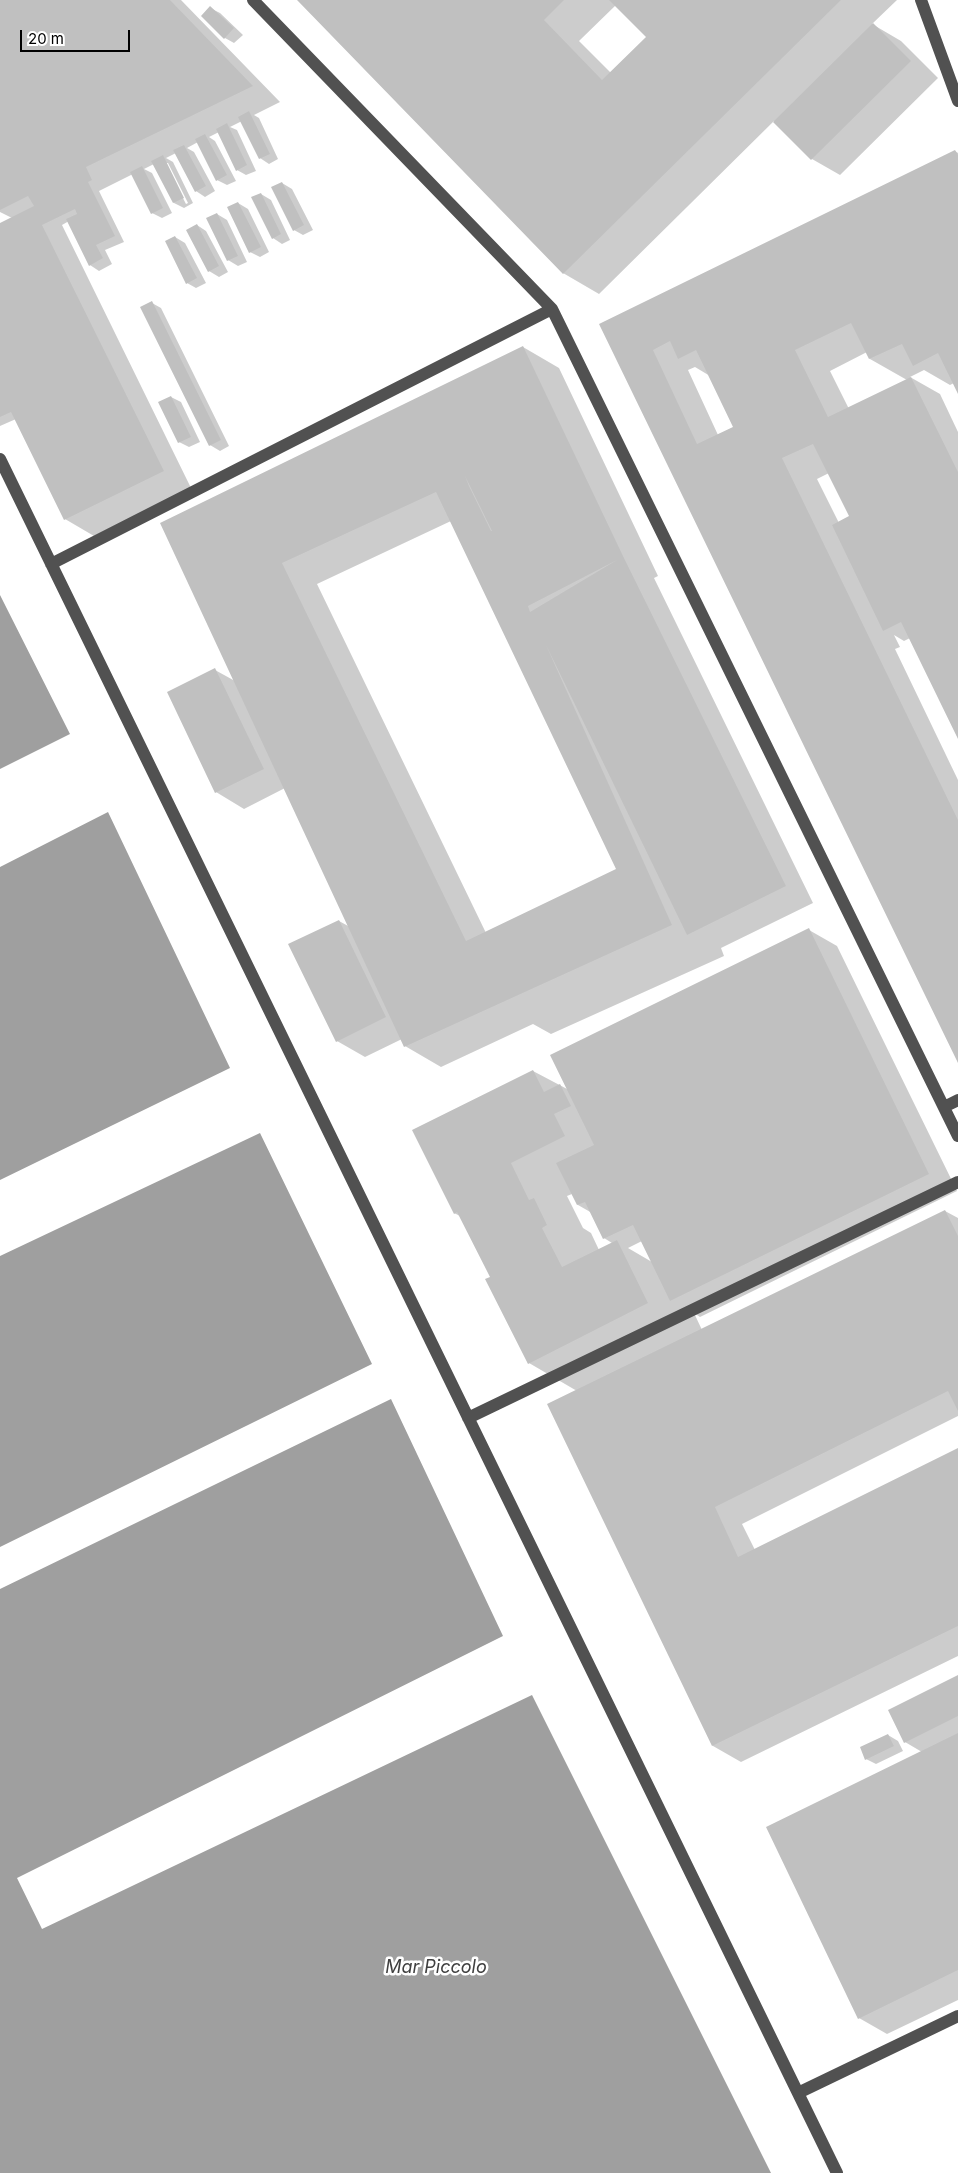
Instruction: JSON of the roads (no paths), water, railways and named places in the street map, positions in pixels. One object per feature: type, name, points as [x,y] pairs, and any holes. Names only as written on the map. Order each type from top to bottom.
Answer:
[{"type":"street","points":[[253,0],[552,309],[958,1136]]},
{"type":"street","points":[[921,0],[958,101]]},
{"type":"street","points":[[51,564],[552,309]]},
{"type":"street","points":[[0,459],[837,2173]]},
{"type":"street","points":[[944,1107],[958,1100]]},
{"type":"street","points":[[468,1418],[958,1182]]},
{"type":"street","points":[[798,2093],[958,2016]]},
{"type":"water","points":[[0,595],[70,734],[0,769]]},
{"type":"water","points":[[108,812],[230,1068],[0,1180],[0,867]]},
{"type":"water","points":[[260,1133],[372,1364],[0,1547],[0,1256]]},
{"type":"water","name":"Mar Piccolo","points":[[391,1399],[503,1636],[17,1878],[42,1929],[532,1695],[771,2173],[0,2173],[0,1589]]}]
